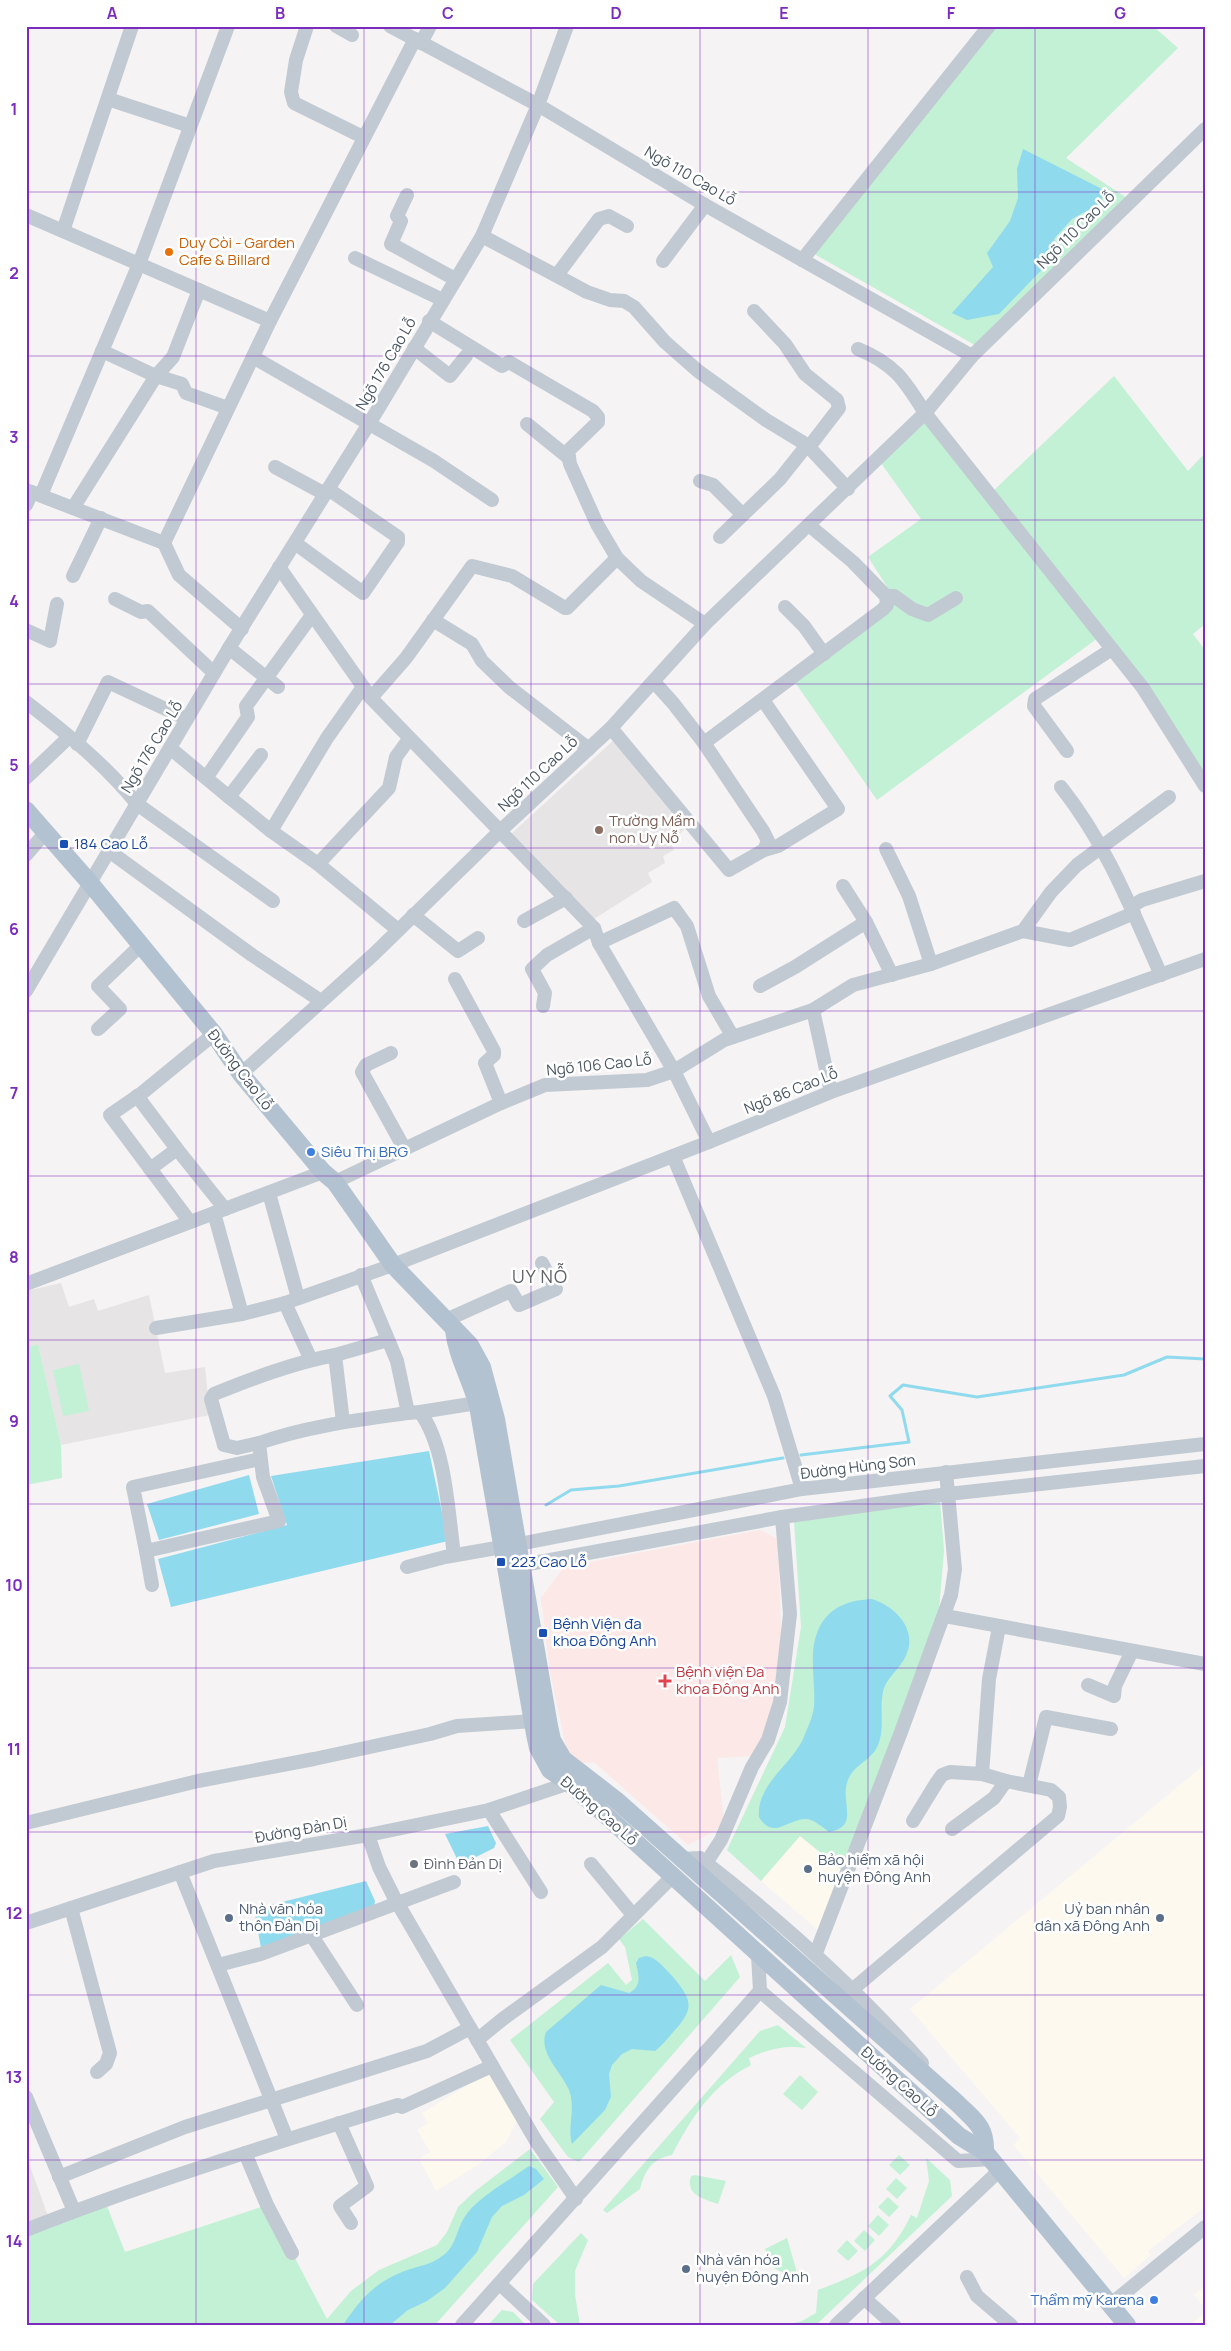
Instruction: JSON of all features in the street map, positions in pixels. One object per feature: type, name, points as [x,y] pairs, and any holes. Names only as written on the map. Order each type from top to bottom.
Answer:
[{"type":"main road","name":"Đường Cao Lỗ","points":[[26,810],[90,883],[214,1034],[241,1074],[329,1177],[393,1265],[470,1345],[482,1367],[490,1393],[533,1720],[538,1748],[550,1770],[575,1778],[616,1800],[680,1859],[766,1922],[981,2126],[993,2160]]},
{"type":"main road","name":"Đường Cao Lỗ","points":[[450,1325],[457,1352],[468,1374],[477,1403],[511,1546],[523,1565],[552,1740],[575,1778],[673,1876],[758,1955],[959,2136],[993,2160],[1127,2325]]},
{"type":"street","points":[[64,231],[132,26]]},
{"type":"street","points":[[26,505],[102,351],[138,264],[228,26]]},
{"type":"street","points":[[307,26],[296,60],[291,92],[294,103],[363,137]]},
{"type":"street","points":[[336,26],[352,36]]},
{"type":"street","name":"Ngõ 110 Cao Lỗ","points":[[390,26],[538,105],[705,205],[972,356]]},
{"type":"street","points":[[164,543],[252,357],[363,137],[418,41],[430,26]]},
{"type":"street","name":"Ngõ 176 Cao Lỗ","points":[[26,991],[214,673],[369,424],[429,321],[482,236],[538,105],[567,26]]},
{"type":"street","points":[[802,260],[989,26]]},
{"type":"street","points":[[108,98],[190,126]]},
{"type":"street","name":"Ngõ 110 Cao Lỗ","points":[[241,1074],[398,930],[498,832],[612,728],[705,624],[810,526],[925,413],[972,356],[1205,129]]},
{"type":"street","points":[[408,195],[397,216],[401,221],[391,244],[456,279]]},
{"type":"street","points":[[663,261],[705,205]]},
{"type":"street","points":[[26,215],[270,321]]},
{"type":"street","points":[[557,276],[599,219],[609,216],[627,226]]},
{"type":"street","points":[[482,236],[587,292],[610,300],[624,301],[634,307],[665,342],[698,371],[766,420],[808,446],[848,489]]},
{"type":"street","points":[[355,258],[443,300]]},
{"type":"street","points":[[73,508],[156,376],[173,357],[199,290]]},
{"type":"street","points":[[720,537],[780,479],[839,408],[837,400],[805,374],[785,344],[754,311]]},
{"type":"street","points":[[429,321],[502,366],[509,362],[593,411],[598,417],[598,422],[573,444],[568,451],[569,458],[597,524],[617,558],[641,581],[705,624]]},
{"type":"street","points":[[414,348],[450,376],[466,356]]},
{"type":"street","points":[[858,349],[876,356],[901,375],[925,413],[1143,688],[1205,786]]},
{"type":"street","points":[[102,351],[156,376],[182,384],[186,393],[228,408]]},
{"type":"street","points":[[252,357],[434,461],[492,500]]},
{"type":"street","points":[[527,424],[569,458]]},
{"type":"street","points":[[275,467],[326,492],[398,538],[398,542],[363,593],[294,542]]},
{"type":"street","points":[[700,481],[713,485],[742,514]]},
{"type":"street","points":[[33,492],[164,543],[179,575],[242,629]]},
{"type":"street","points":[[73,576],[101,518]]},
{"type":"street","points":[[704,744],[887,605],[886,596],[853,562],[810,526]]},
{"type":"street","points":[[271,831],[327,738],[367,693],[406,658],[472,566],[512,576],[568,608],[617,558]]},
{"type":"street","points":[[279,567],[367,693],[498,832],[594,928],[599,943],[674,1071],[709,1142]]},
{"type":"street","points":[[886,596],[894,596],[912,609],[928,615],[956,598]]},
{"type":"street","points":[[115,598],[141,612],[148,611],[214,673]]},
{"type":"street","points":[[26,630],[50,641],[57,604]]},
{"type":"street","points":[[785,607],[804,626],[824,654]]},
{"type":"street","points":[[206,778],[248,717],[246,706],[312,615]]},
{"type":"street","points":[[432,620],[472,644],[482,661],[509,687],[589,749]]},
{"type":"street","points":[[230,648],[278,687]]},
{"type":"street","points":[[1067,751],[1034,706],[1035,700],[1112,649]]},
{"type":"street","points":[[26,778],[73,740],[108,682],[188,719]]},
{"type":"street","points":[[654,682],[673,703],[704,744],[763,831],[768,842],[764,850]]},
{"type":"street","points":[[612,728],[729,870],[764,850],[778,846],[838,809],[763,700]]},
{"type":"street","points":[[26,702],[73,740],[124,787],[137,804],[273,901]]},
{"type":"street","points":[[318,864],[389,788],[396,757],[409,739]]},
{"type":"street","points":[[170,748],[271,831],[318,864],[398,930]]},
{"type":"street","points":[[229,797],[261,755]]},
{"type":"street","points":[[1061,787],[1103,846],[1161,975]]},
{"type":"street","points":[[1023,931],[1051,892],[1077,865],[1169,797]]},
{"type":"street","points":[[26,855],[46,832]]},
{"type":"street","points":[[886,849],[909,896],[931,964],[1023,931],[1070,940],[1133,910],[1142,900],[1205,881]]},
{"type":"street","points":[[109,851],[252,955],[321,1001]]},
{"type":"street","points":[[842,886],[866,922],[892,975]]},
{"type":"street","points":[[524,922],[566,898]]},
{"type":"street","points":[[599,943],[674,908],[686,926],[709,996],[733,1037]]},
{"type":"street","points":[[413,915],[458,952],[478,938]]},
{"type":"street","points":[[760,986],[795,967],[866,922]]},
{"type":"street","points":[[543,1006],[545,993],[532,969],[547,955],[594,928]]},
{"type":"street","points":[[98,1029],[120,1009],[98,986],[141,945]]},
{"type":"street","name":"Ngõ 86 Cao Lỗ","points":[[156,1328],[242,1314],[292,1300],[393,1265],[709,1142],[831,1092],[1205,959]]},
{"type":"street","name":"Ngõ 106 Cao Lỗ","points":[[26,1284],[220,1211],[269,1194],[329,1177],[404,1148],[501,1103],[545,1085],[647,1080],[674,1071],[733,1037],[813,1010],[853,985],[931,964]]},
{"type":"street","points":[[455,979],[494,1051],[494,1055],[485,1063],[501,1103]]},
{"type":"street","points":[[813,1010],[831,1092]]},
{"type":"street","points":[[190,1222],[110,1115],[214,1034]]},
{"type":"street","points":[[391,1053],[366,1065],[362,1072],[404,1148]]},
{"type":"street","points":[[136,1096],[177,1149],[220,1211],[242,1314]]},
{"type":"street","points":[[150,1169],[177,1149]]},
{"type":"street","points":[[673,1156],[774,1396],[802,1489]]},
{"type":"street","points":[[269,1194],[292,1300],[312,1360]]},
{"type":"street","points":[[450,1325],[512,1291],[519,1305],[556,1289],[542,1263]]},
{"type":"street","points":[[361,1275],[397,1362],[414,1413],[431,1428],[440,1465],[454,1555]]},
{"type":"street","points":[[388,1340],[267,1373],[214,1394],[211,1399],[224,1445],[237,1448],[260,1443],[281,1435],[343,1422],[477,1403]]},
{"type":"street","points":[[335,1355],[343,1422]]},
{"type":"street","points":[[146,1551],[279,1521],[263,1477],[260,1443]]},
{"type":"street","name":"Đường Hùng Sơn","points":[[407,1567],[454,1555],[511,1546],[802,1489],[1205,1444]]},
{"type":"street","points":[[152,1585],[133,1487],[260,1459]]},
{"type":"street","points":[[523,1565],[782,1516],[948,1494],[1205,1466]]},
{"type":"street","points":[[816,1953],[945,1616],[955,1569],[946,1472]]},
{"type":"street","points":[[706,1863],[721,1840],[752,1767],[768,1740],[780,1702],[790,1614],[782,1516]]},
{"type":"street","points":[[945,1616],[1205,1664]]},
{"type":"street","points":[[982,1774],[989,1679],[999,1627]]},
{"type":"street","points":[[1088,1685],[1114,1696],[1115,1686],[1132,1651]]},
{"type":"street","points":[[1030,1785],[1046,1716],[1111,1729]]},
{"type":"street","points":[[26,1823],[198,1781],[314,1759],[430,1734],[457,1726],[533,1720]]},
{"type":"street","points":[[853,1989],[1058,1816],[1060,1807],[1059,1797],[1051,1790],[1030,1785],[982,1774],[950,1772],[942,1775],[912,1822]]},
{"type":"street","name":"Đường Đản Dị","points":[[26,1923],[214,1861],[368,1836],[489,1810],[575,1778]]},
{"type":"street","points":[[952,1829],[994,1798],[1006,1781]]},
{"type":"street","points":[[489,1810],[541,1892]]},
{"type":"street","points":[[368,1836],[379,1867],[396,1900],[536,2141],[576,2199]]},
{"type":"street","points":[[680,1859],[700,1858],[766,1922],[816,1953],[853,1989],[957,2103]]},
{"type":"street","points":[[591,1864],[633,1915]]},
{"type":"street","points":[[180,1872],[287,2140]]},
{"type":"street","points":[[477,2040],[504,2018],[602,1947],[673,1876]]},
{"type":"street","points":[[218,1965],[260,1954],[312,1936],[396,1900],[454,1882]]},
{"type":"street","points":[[71,1908],[110,2053],[106,2064],[97,2072]]},
{"type":"street","points":[[312,1936],[357,2005]]},
{"type":"street","points":[[462,2325],[760,1991],[758,1955]]},
{"type":"street","points":[[760,1991],[958,2161],[993,2160]]},
{"type":"street","points":[[59,2177],[185,2127],[426,2051],[470,2028]]},
{"type":"street","points":[[26,2230],[287,2140],[398,2105],[402,2107],[492,2066]]},
{"type":"street","points":[[26,2097],[74,2212]]},
{"type":"street","points":[[339,2123],[366,2186],[340,2206],[351,2223]]},
{"type":"street","points":[[245,2154],[267,2205],[292,2253]]},
{"type":"street","points":[[836,2325],[864,2298],[993,2160]]},
{"type":"street","points":[[1111,2304],[1205,2227]]},
{"type":"street","points":[[967,2277],[977,2296],[1011,2325]]},
{"type":"street","points":[[500,2284],[544,2325]]},
{"type":"street","points":[[864,2298],[894,2325]]},
{"type":"shaded area","name":"Trường Mầm non Uy Nỗ","points":[[616,738],[687,827],[670,843],[674,850],[663,856],[665,863],[648,873],[652,882],[594,919],[511,834]]},
{"type":"shaded area","points":[[61,1283],[69,1307],[94,1299],[98,1311],[149,1295],[165,1373],[205,1367],[210,1415],[61,1445],[38,1344],[26,1348],[26,1291]]},
{"type":"shaded area","name":"Bệnh viện Đa khoa Đông Anh","points":[[760,1530],[778,1539],[781,1638],[772,1709],[755,1756],[717,1758],[724,1822],[722,1827],[688,1845],[594,1762],[582,1763],[567,1751],[550,1672],[541,1598],[564,1567]]},
{"type":"shaded area","points":[[1205,1764],[1205,2207],[1148,2251],[1151,2255],[1124,2278],[1013,2145],[1020,2138],[910,2009]]},
{"type":"shaded area","points":[[800,1836],[843,1871],[819,1931],[761,1881]]},
{"type":"shaded area","points":[[488,2073],[517,2121],[506,2142],[478,2165],[436,2191],[419,2159],[430,2152],[417,2130],[428,2123],[422,2113]]},
{"type":"shaded area","points":[[26,2155],[48,2216],[26,2225]]},
{"type":"shaded area","points":[[1205,2286],[1205,2308],[1194,2295]]},
{"type":"shaded area","points":[[1205,2312],[1205,2325],[1189,2325],[1202,2315]]},
{"type":"green space","points":[[990,26],[1153,26],[1178,48],[1066,158],[1130,200],[980,348],[809,251]]},
{"type":"green space","points":[[1114,376],[1188,471],[1205,453],[1205,624],[1193,634],[1205,650],[1205,784],[1102,635],[877,800],[792,678],[893,596],[868,557],[921,519],[878,459],[928,417],[990,494]]},
{"type":"green space","points":[[38,1344],[61,1445],[62,1478],[26,1485],[26,1348]]},
{"type":"green space","points":[[79,1364],[89,1411],[63,1416],[53,1370]]},
{"type":"green space","points":[[940,1501],[944,1551],[939,1609],[843,1871],[800,1836],[761,1881],[727,1850],[785,1727],[801,1627],[794,1521]]},
{"type":"green space","points":[[643,1919],[705,1981],[731,1955],[740,1977],[579,2162],[568,2157],[540,2119],[554,2102],[510,2040],[608,1963],[626,1985],[632,1980],[625,1947],[619,1939]]},
{"type":"green space","points":[[778,2025],[806,2048],[777,2048],[749,2058],[751,2065],[725,2082],[704,2103],[672,2155],[659,2159],[650,2166],[644,2176],[640,2189],[607,2213],[603,2210],[760,2031]]},
{"type":"green space","points":[[800,2075],[818,2092],[802,2110],[783,2094]]},
{"type":"green space","points":[[530,2149],[558,2187],[435,2325],[26,2325],[26,2231],[105,2201],[125,2252],[267,2205],[327,2319],[351,2291],[379,2270],[437,2245],[447,2232],[458,2207],[474,2192]]},
{"type":"green space","points":[[899,2155],[910,2165],[900,2175],[889,2165]]},
{"type":"green space","points":[[926,2158],[950,2180],[952,2196],[816,2325],[785,2325],[802,2321],[816,2313],[818,2290],[849,2278],[874,2263],[894,2244],[911,2215],[917,2218],[929,2181]]},
{"type":"green space","points":[[695,2175],[726,2181],[718,2204],[702,2198],[693,2192],[690,2182],[691,2176]]},
{"type":"green space","points":[[896,2178],[907,2188],[897,2199],[886,2189]]},
{"type":"green space","points":[[888,2197],[899,2207],[889,2217],[878,2207]]},
{"type":"green space","points":[[878,2215],[889,2225],[879,2236],[868,2226]]},
{"type":"green space","points":[[864,2230],[875,2240],[865,2251],[854,2241]]},
{"type":"green space","points":[[581,2233],[588,2240],[575,2271],[575,2295],[580,2325],[560,2325],[532,2300],[533,2284]]},
{"type":"green space","points":[[787,2238],[796,2269],[796,2273],[790,2276],[774,2268],[765,2249]]},
{"type":"green space","points":[[847,2240],[858,2251],[848,2261],[837,2251]]},
{"type":"green space","points":[[502,2310],[513,2312],[526,2325],[488,2325]]},
{"type":"water","points":[[1023,149],[1104,190],[1101,203],[1072,219],[1054,239],[1056,255],[999,314],[967,320],[952,313],[993,267],[987,253],[1010,221],[1018,198],[1017,169]]},
{"type":"water","points":[[429,1451],[448,1541],[171,1607],[158,1559],[287,1525],[271,1476]]},
{"type":"water","points":[[249,1475],[259,1514],[159,1540],[147,1504]]},
{"type":"water","points":[[872,1599],[888,1607],[902,1619],[909,1635],[909,1644],[905,1658],[883,1692],[882,1728],[876,1749],[850,1775],[848,1780],[846,1788],[847,1819],[839,1829],[829,1832],[808,1819],[798,1820],[780,1827],[769,1827],[759,1817],[763,1795],[768,1785],[798,1749],[811,1719],[814,1706],[813,1655],[816,1636],[820,1626],[830,1613],[842,1605]]},
{"type":"water","points":[[488,1826],[496,1843],[494,1848],[460,1865],[445,1834]]},
{"type":"water","points":[[366,1881],[375,1901],[374,1907],[261,1948],[254,1909]]},
{"type":"water","points":[[646,1956],[661,1964],[673,1977],[687,1998],[688,2010],[681,2023],[655,2051],[632,2049],[622,2054],[612,2065],[609,2074],[611,2097],[605,2110],[572,2144],[570,2131],[571,2097],[569,2090],[548,2055],[544,2040],[546,2032],[601,1985],[629,1993],[633,1990],[639,1980],[636,1963],[639,1958]]},
{"type":"water","points":[[529,2166],[536,2169],[544,2179],[524,2195],[502,2206],[492,2217],[477,2252],[445,2288],[427,2301],[408,2310],[390,2325],[343,2325],[361,2300],[375,2287],[402,2272],[431,2263],[447,2252],[469,2211],[485,2196]]},
{"type":"waterway","points":[[801,1455],[909,1442],[902,1410],[890,1396],[903,1385],[977,1397],[1124,1375],[1167,1357],[1205,1359]]},
{"type":"waterway","points":[[546,1505],[571,1490],[619,1486],[783,1458]]},
{"type":"place","name":"Duy Còi - Garden Cafe & Billard","points":[[169,252]]},
{"type":"place","name":"Trường Mầm non Uy Nỗ","points":[[599,830]]},
{"type":"place","name":"184 Cao Lỗ","points":[[64,844]]},
{"type":"place","name":"Siêu Thị BRG","points":[[311,1152]]},
{"type":"place","name":"223 Cao Lỗ","points":[[501,1562]]},
{"type":"place","name":"Bệnh Viện đa khoa Đông Anh","points":[[543,1633]]},
{"type":"place","name":"Bệnh viện Đa khoa Đông Anh","points":[[665,1681]]},
{"type":"place","name":"Đình Đản Dị","points":[[414,1864]]},
{"type":"place","name":"Bảo hiểm xã hội huyện Đông Anh","points":[[808,1869]]},
{"type":"place","name":"Nhà văn hóa thôn Đản Dị","points":[[229,1918]]},
{"type":"place","name":"Uỷ ban nhân dân xã Đông Anh","points":[[1160,1918]]},
{"type":"place","name":"Nhà văn hóa huyện Đông Anh","points":[[686,2269]]},
{"type":"place","name":"Thẩm mỹ Karena","points":[[1154,2300]]},
{"type":"district","name":"UY NỖ","points":[[540,1277]]}]
